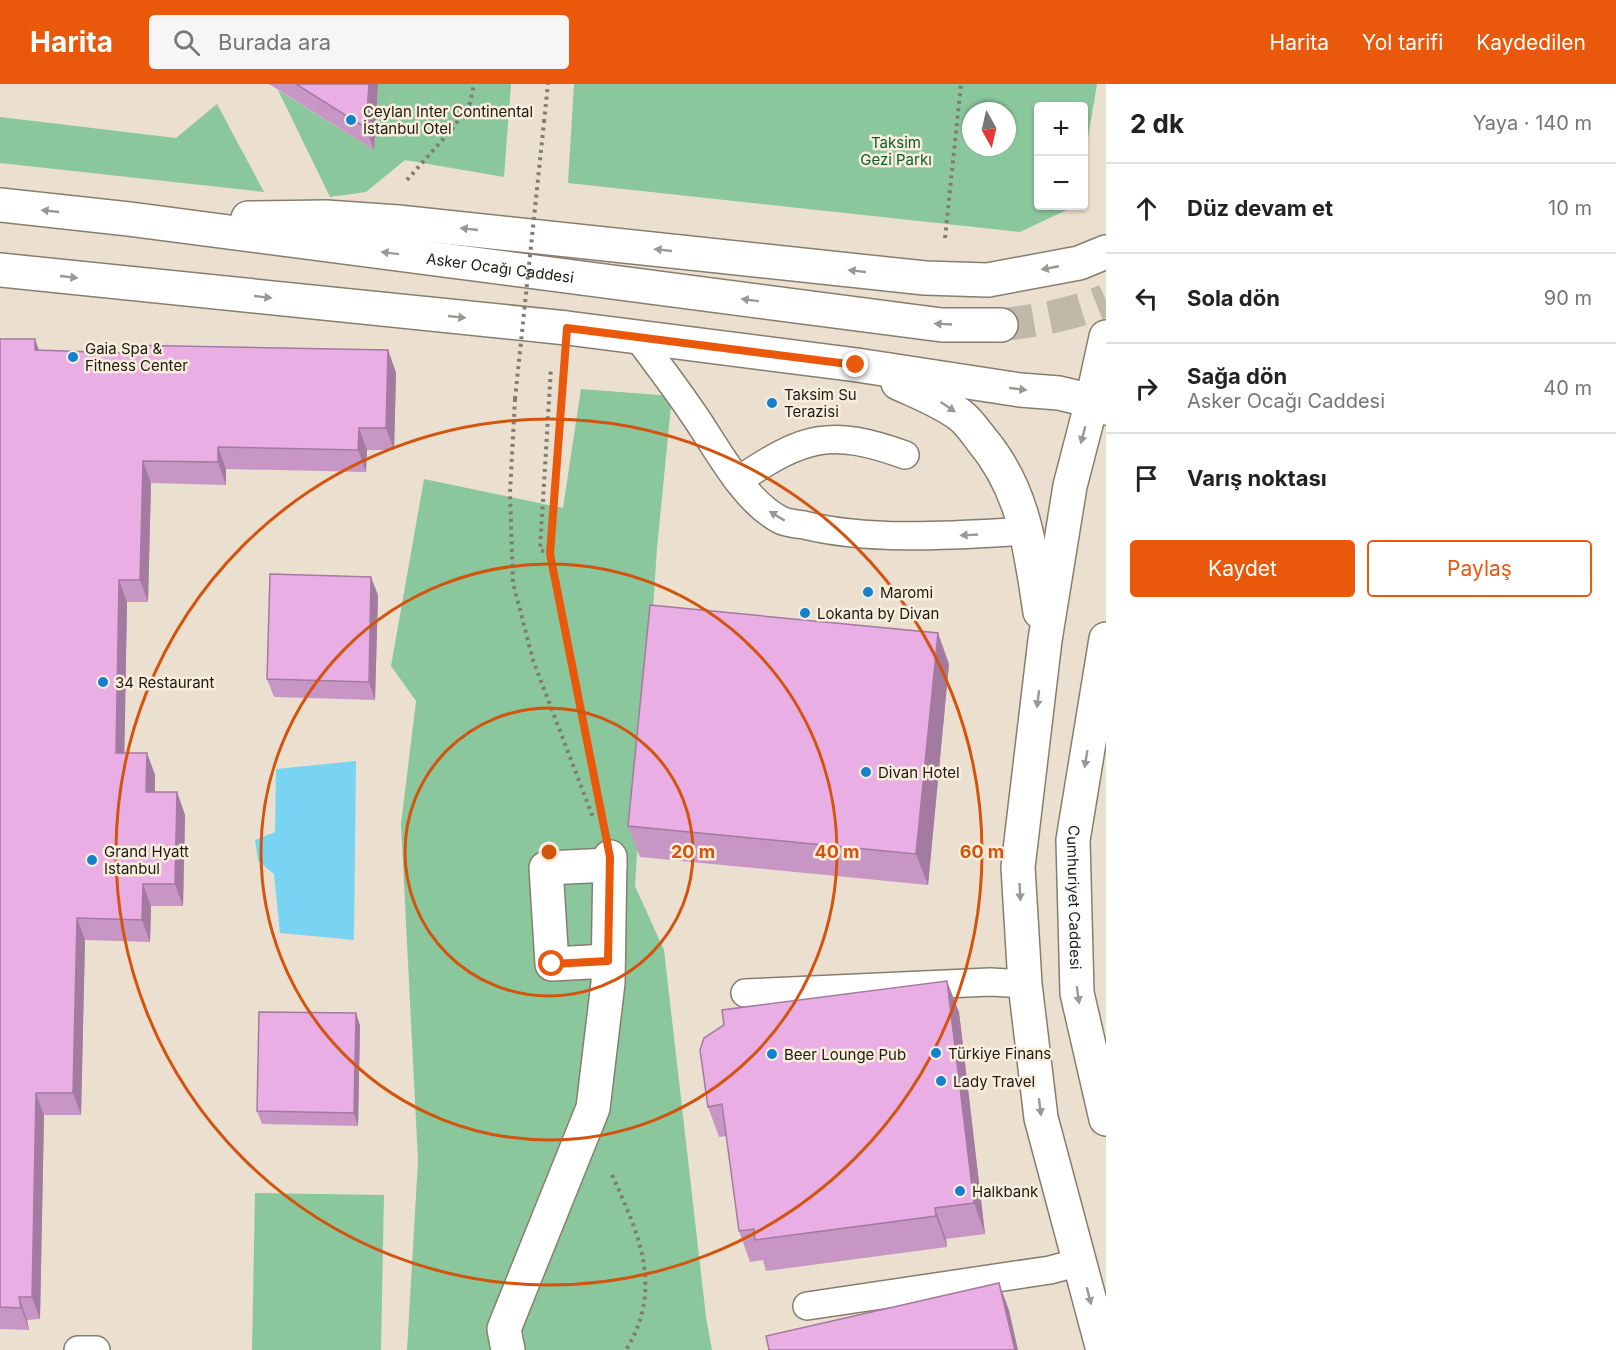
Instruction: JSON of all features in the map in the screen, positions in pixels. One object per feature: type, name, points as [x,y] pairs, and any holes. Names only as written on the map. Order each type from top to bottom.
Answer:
[{"type":"main road","name":"Asker Ocağı Caddesi","points":[[0,205],[129,219],[942,325],[1002,325]]},
{"type":"main road","points":[[129,219],[326,217],[398,222],[901,276],[956,279],[988,280],[1078,263],[1106,252]]},
{"type":"main road","points":[[0,270],[560,328],[856,365],[1020,390],[1059,393],[1101,402]]},
{"type":"main road","points":[[1102,1350],[1041,1118],[1025,984],[1018,867],[1045,640],[1070,486],[1101,402],[1106,337]]},
{"type":"main road","points":[[856,365],[939,401],[962,417],[989,448],[1014,491],[1028,531],[1045,640]]},
{"type":"main road","name":"Cumhuriyet Caddesi","points":[[1106,639],[1073,840],[1077,993],[1106,1119]]},
{"type":"main road","points":[[507,1350],[504,1329],[593,1107],[608,983],[610,861],[546,868],[552,964],[608,961]]},
{"type":"lane","points":[[638,338],[692,410],[739,480],[753,498],[778,519],[821,530],[871,534],[945,536],[1028,531]]},
{"type":"lane","points":[[739,480],[772,457],[806,443],[817,441],[839,438],[874,444],[905,456]]},
{"type":"lane","points":[[745,993],[990,982],[1025,984]]},
{"type":"lane","points":[[807,1306],[1050,1270],[1080,1262]]},
{"type":"lane","points":[[78,1350],[96,1350]]},
{"type":"path","points":[[398,222],[400,196],[408,177],[452,129],[470,102],[474,84]]},
{"type":"path","points":[[548,84],[515,399],[510,493],[513,583],[533,660],[610,861]]},
{"type":"path","points":[[944,244],[961,84]]},
{"type":"path","points":[[560,328],[550,554],[610,861]]},
{"type":"path","points":[[550,554],[540,550],[560,328]]},
{"type":"path","points":[[587,1120],[633,1222],[645,1272],[645,1310],[626,1350]]},
{"type":"green space","points":[[378,84],[511,84],[504,177],[405,160],[366,192],[330,197],[278,90],[374,150]]},
{"type":"green space","name":"Taksim Gezi Parkı","points":[[574,84],[1097,84],[1088,138],[1088,102],[1034,102],[1034,210],[1067,210],[1020,232],[568,183]]},
{"type":"green space","points":[[217,104],[264,192],[0,163],[0,117],[176,138]]},
{"type":"green space","points":[[581,389],[672,396],[657,548],[635,886],[664,950],[706,1317],[712,1350],[407,1350],[418,1161],[401,824],[416,701],[391,666],[424,479],[563,508]]},
{"type":"green space","points":[[255,1193],[384,1195],[381,1350],[252,1350]]},
{"type":"water","points":[[356,761],[354,940],[280,933],[274,874],[258,861],[255,840],[275,832],[276,769]]},
{"type":"building","points":[[296,84],[369,84],[366,128]]},
{"type":"building","name":"Grand Hyatt Istanbul","points":[[0,339],[35,339],[35,350],[125,353],[125,345],[388,350],[386,428],[359,428],[358,450],[218,447],[218,462],[143,461],[140,580],[119,580],[116,753],[147,753],[146,792],[177,792],[175,884],[143,884],[142,920],[77,918],[73,1093],[36,1093],[32,1297],[19,1297],[21,1308],[0,1307]]},
{"type":"building","points":[[270,574],[371,577],[369,682],[267,679]]},
{"type":"building","points":[[650,605],[938,633],[916,854],[628,826]]},
{"type":"building","points":[[947,981],[974,1203],[935,1208],[936,1216],[755,1240],[754,1229],[739,1231],[722,1104],[708,1107],[700,1050],[704,1038],[724,1025],[722,1010]]},
{"type":"building","points":[[259,1012],[356,1013],[354,1113],[257,1111]]},
{"type":"building","points":[[999,1283],[1015,1350],[769,1350],[766,1336]]},
{"type":"tunnel","points":[[1001,325],[1068,313],[1106,300]]},
{"type":"place","name":"Ceylan Inter Continental İstanbul Otel","points":[[351,120]]},
{"type":"place","name":"Gaia Spa & Fitness Center","points":[[73,357]]},
{"type":"place","name":"Taksim Su Terazisi","points":[[772,403]]},
{"type":"place","name":"Maromi","points":[[868,592]]},
{"type":"place","name":"Lokanta by Divan","points":[[805,613]]},
{"type":"place","name":"34 Restaurant","points":[[103,682]]},
{"type":"place","name":"Divan Hotel","points":[[866,772]]},
{"type":"place","name":"Grand Hyatt Istanbul","points":[[92,860]]},
{"type":"place","name":"Türkiye Finans","points":[[936,1053]]},
{"type":"place","name":"Beer Lounge Pub","points":[[772,1054]]},
{"type":"place","name":"Lady Travel","points":[[941,1081]]},
{"type":"place","name":"Halkbank","points":[[960,1191]]},
{"type":"route","points":[[552,964],[608,961],[610,857],[550,554],[567,328],[856,365]]}]
